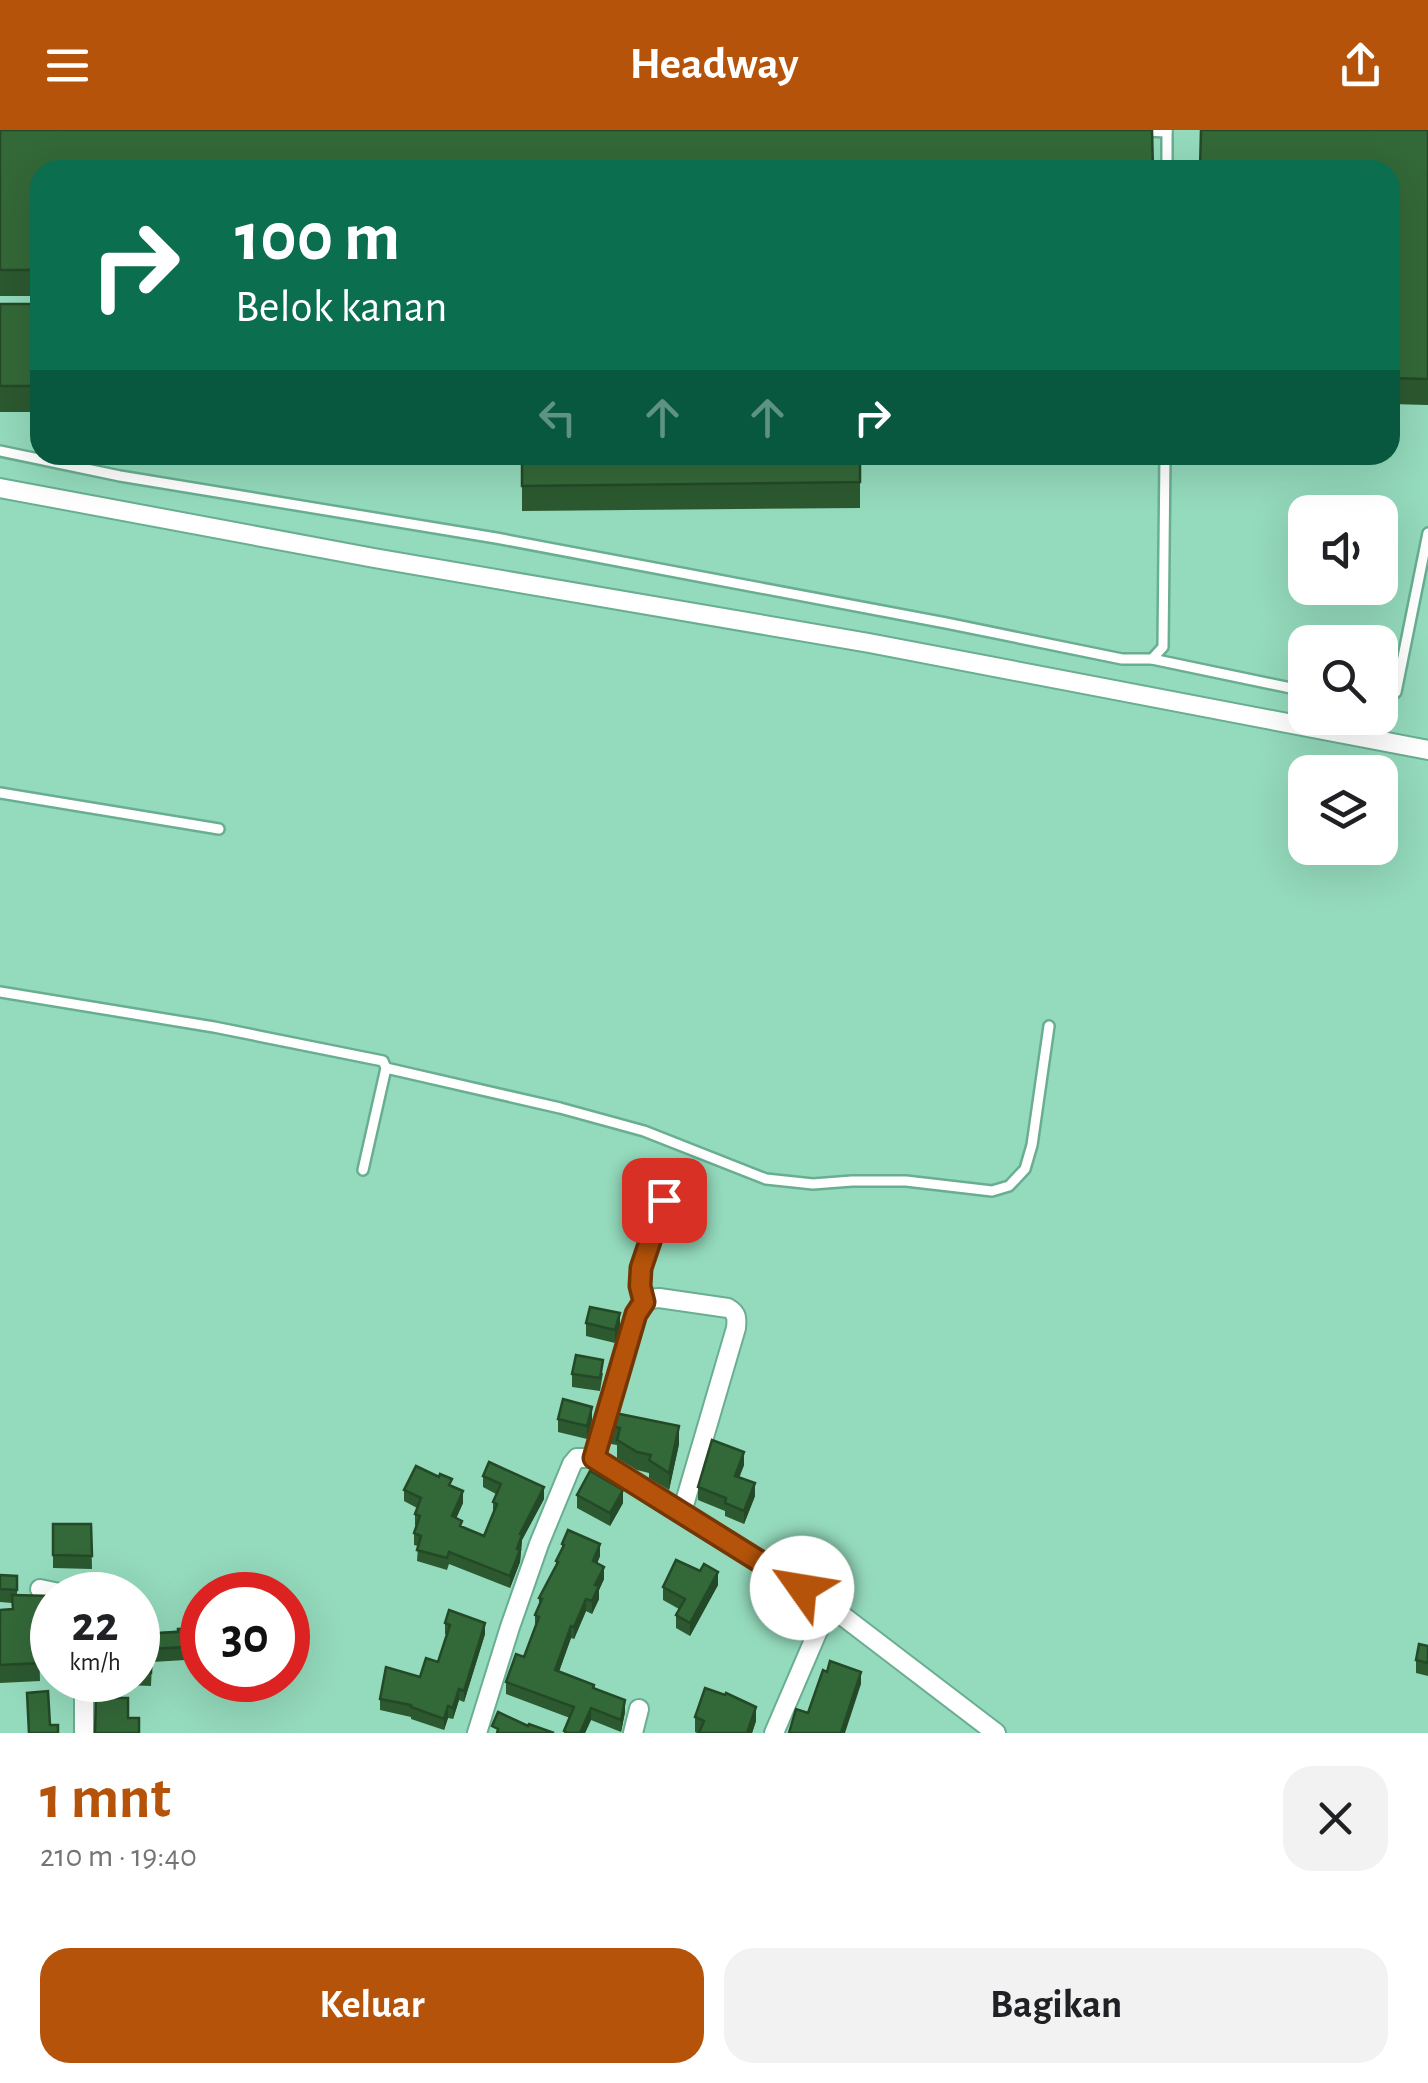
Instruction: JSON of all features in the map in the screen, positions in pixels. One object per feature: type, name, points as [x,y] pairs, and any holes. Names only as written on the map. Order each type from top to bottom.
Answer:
[{"type":"street","points":[[0,488],[374,558],[869,643],[1428,750]]},
{"type":"street","points":[[644,1302],[641,1268],[664,1200]]},
{"type":"street","points":[[594,1458],[636,1314],[644,1302],[659,1298],[728,1308],[737,1320],[682,1512]]},
{"type":"street","points":[[477,1733],[528,1577],[577,1458],[594,1458],[831,1607],[996,1733]]},
{"type":"street","points":[[774,1733],[831,1607]]},
{"type":"street","points":[[84,1702],[84,1733]]},
{"type":"street","points":[[633,1733],[640,1709]]},
{"type":"lane","points":[[1133,131],[1167,131],[1167,160]]},
{"type":"lane","points":[[0,451],[30,457]]},
{"type":"lane","points":[[67,465],[496,538],[1122,660],[1152,658],[1288,687]]},
{"type":"lane","points":[[1152,658],[1164,647],[1165,465]]},
{"type":"lane","points":[[1398,682],[1428,533]]},
{"type":"lane","points":[[0,793],[219,830]]},
{"type":"lane","points":[[0,992],[214,1027],[384,1061],[386,1068],[363,1170]]},
{"type":"lane","points":[[386,1068],[560,1108],[644,1132],[766,1179],[813,1184],[852,1180],[906,1182],[992,1191],[1009,1186],[1024,1169],[1032,1144],[1049,1026]]},
{"type":"building","points":[[0,130],[1152,130],[1153,160],[30,160],[30,270],[0,270]]},
{"type":"building","points":[[1201,130],[1428,130],[1428,379],[1400,378],[1400,160],[1200,160]]},
{"type":"building","points":[[0,304],[30,304],[30,386],[0,386]]},
{"type":"building","points":[[522,465],[860,465],[860,482],[522,486]]},
{"type":"building","points":[[590,1307],[620,1313],[615,1330],[586,1323]]},
{"type":"building","points":[[576,1355],[603,1360],[600,1378],[572,1374]]},
{"type":"building","points":[[563,1399],[592,1407],[587,1426],[558,1419]]},
{"type":"building","points":[[615,1413],[679,1426],[669,1473],[649,1460],[651,1455],[617,1440],[620,1428],[611,1426]]},
{"type":"building","points":[[712,1440],[744,1452],[735,1476],[755,1483],[744,1511],[725,1503],[726,1498],[698,1487]]},
{"type":"building","points":[[489,1462],[544,1487],[520,1534],[520,1550],[510,1576],[449,1552],[447,1558],[417,1550],[421,1536],[414,1533],[420,1516],[415,1514],[421,1498],[404,1490],[416,1466],[452,1479],[449,1485],[463,1491],[452,1516],[462,1521],[460,1526],[484,1536],[501,1484],[483,1476]]},
{"type":"building","points":[[590,1471],[623,1490],[610,1513],[577,1495]]},
{"type":"building","points":[[53,1524],[91,1524],[92,1556],[53,1555]]},
{"type":"building","points":[[568,1530],[600,1544],[593,1561],[604,1567],[592,1601],[586,1599],[574,1627],[571,1626],[555,1670],[625,1700],[621,1720],[591,1708],[580,1733],[564,1731],[574,1707],[506,1682],[516,1654],[524,1657],[539,1617],[535,1615],[542,1599],[539,1598],[558,1562]]},
{"type":"building","points":[[676,1560],[700,1571],[704,1564],[718,1572],[690,1623],[676,1615],[685,1599],[663,1587]]},
{"type":"building","points":[[0,1575],[17,1576],[17,1590],[0,1589]]},
{"type":"building","points":[[12,1595],[30,1595],[30,1664],[0,1665],[0,1610],[13,1609]]},
{"type":"building","points":[[449,1610],[485,1623],[464,1691],[459,1689],[453,1708],[448,1706],[444,1719],[411,1705],[380,1699],[386,1667],[420,1677],[426,1658],[438,1662],[450,1625],[445,1623]]},
{"type":"building","points":[[178,1629],[180,1647],[160,1649],[160,1633]]},
{"type":"building","points":[[1419,1644],[1428,1646],[1428,1663],[1416,1660]]},
{"type":"building","points":[[830,1661],[861,1672],[841,1733],[789,1733],[796,1709],[808,1713]]},
{"type":"building","points":[[705,1688],[756,1707],[747,1733],[699,1733],[704,1721],[695,1717]]},
{"type":"building","points":[[27,1693],[30,1702],[49,1702],[50,1725],[58,1725],[58,1733],[29,1733]]},
{"type":"building","points":[[96,1702],[128,1702],[128,1718],[139,1718],[139,1733],[95,1733]]},
{"type":"building","points":[[498,1712],[554,1733],[497,1733],[498,1729],[492,1726]]},
{"type":"route","points":[[664,1200],[641,1268],[644,1302],[638,1307],[594,1458],[802,1588]]}]
